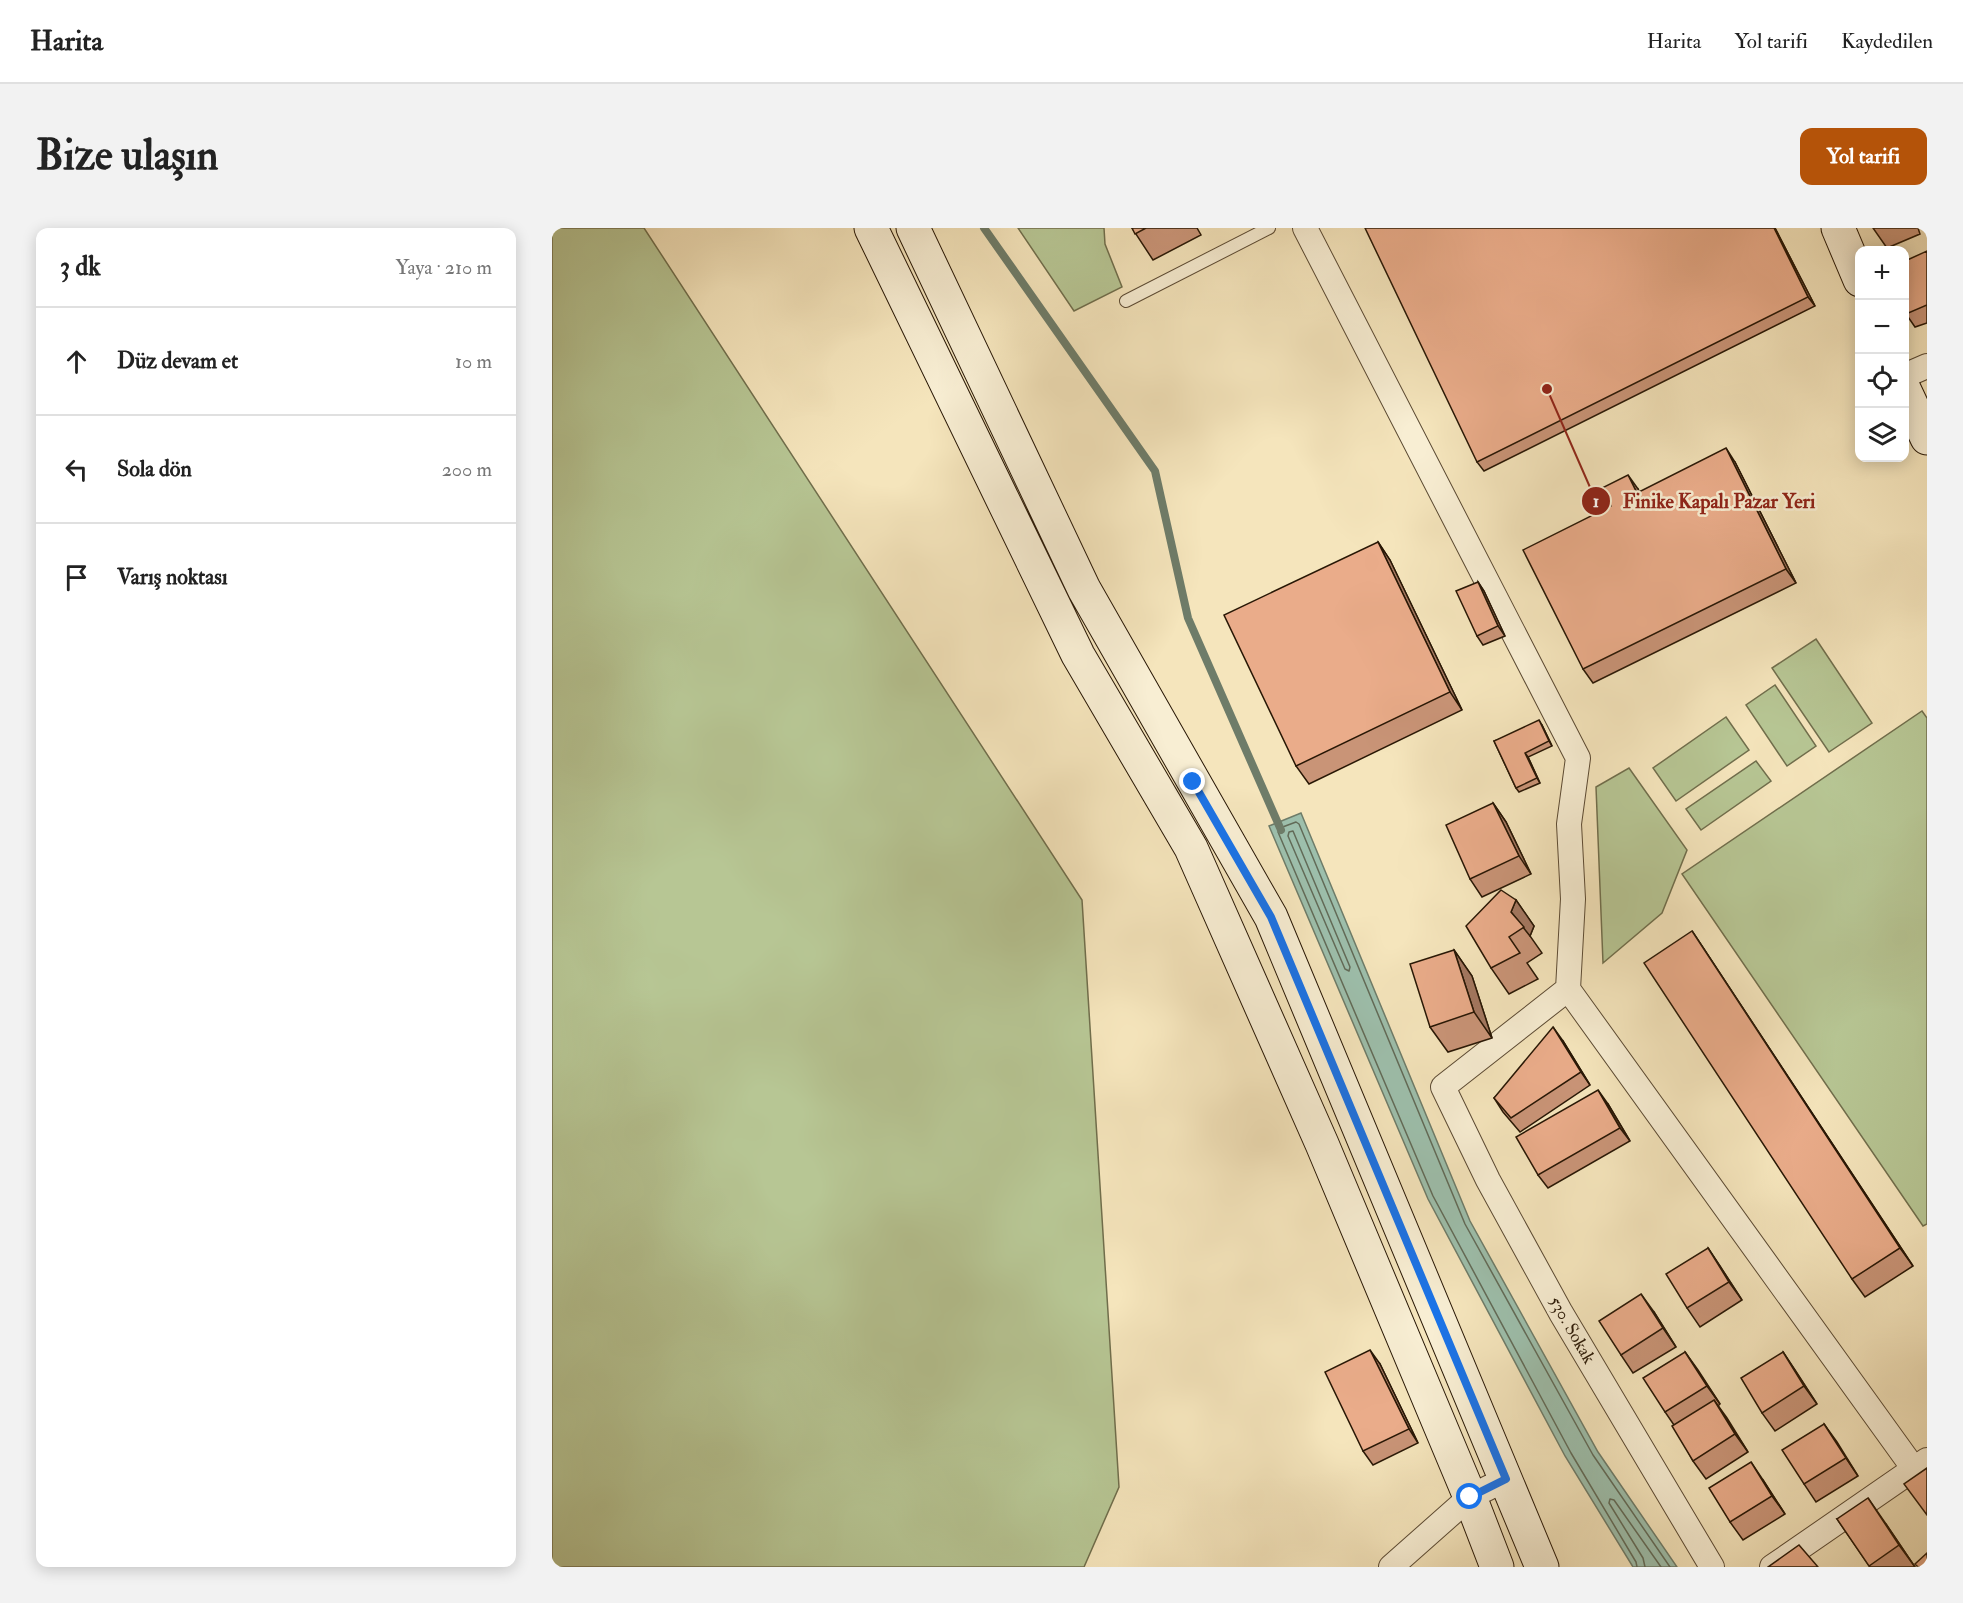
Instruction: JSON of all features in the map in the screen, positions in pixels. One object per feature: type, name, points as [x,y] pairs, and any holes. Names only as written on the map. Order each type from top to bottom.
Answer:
[{"type":"street","points":[[871,228],[1078,655],[1191,848],[1322,1144],[1470,1497],[1497,1567]]},
{"type":"street","points":[[913,228],[1084,589],[1271,917],[1542,1567]]},
{"type":"street","points":[[1305,228],[1578,758],[1569,824],[1573,899],[1568,989],[1920,1464],[1772,1567]]},
{"type":"street","points":[[1838,228],[1855,268]]},
{"type":"street","points":[[1909,374],[1927,366]]},
{"type":"street","points":[[1909,397],[1927,438]]},
{"type":"street","name":"530. Sokak","points":[[1568,989],[1443,1087],[1488,1180],[1561,1313],[1712,1567]]},
{"type":"street","points":[[1391,1567],[1470,1497],[1506,1479]]},
{"type":"lane","points":[[1126,301],[1269,228]]},
{"type":"shaded area","points":[[552,228],[644,228],[1082,900],[1119,1487],[1084,1567],[552,1567]]},
{"type":"shaded area","points":[[1018,228],[1104,228],[1105,244],[1122,287],[1074,311]]},
{"type":"shaded area","points":[[1816,639],[1872,723],[1829,752],[1772,668]]},
{"type":"shaded area","points":[[1775,685],[1816,746],[1787,766],[1746,705]]},
{"type":"shaded area","points":[[1922,711],[1927,718],[1927,1224],[1923,1226],[1682,874]]},
{"type":"shaded area","points":[[1726,717],[1749,750],[1676,801],[1653,768]]},
{"type":"shaded area","points":[[1756,761],[1771,781],[1701,830],[1686,809]]},
{"type":"shaded area","points":[[1629,768],[1687,850],[1662,913],[1603,963],[1596,787]]},
{"type":"water","points":[[1301,813],[1470,1221],[1598,1452],[1677,1567],[1633,1567],[1565,1456],[1428,1199],[1269,826]]},
{"type":"building","points":[[1132,228],[1146,228],[1135,234]]},
{"type":"building","points":[[1365,228],[1774,228],[1808,297],[1477,462]]},
{"type":"building","points":[[1927,251],[1927,305],[1909,313],[1909,300],[1909,259]]},
{"type":"building","points":[[1726,448],[1786,569],[1583,669],[1523,550],[1611,506],[1602,488],[1628,475],[1637,493]]},
{"type":"building","points":[[1378,542],[1450,692],[1296,766],[1224,615]]},
{"type":"building","points":[[1478,582],[1498,626],[1477,636],[1456,591]]},
{"type":"building","points":[[1539,720],[1549,741],[1525,753],[1537,778],[1516,788],[1494,741]]},
{"type":"building","points":[[1493,803],[1519,856],[1470,879],[1446,825]]},
{"type":"building","points":[[1501,890],[1516,900],[1511,912],[1524,927],[1509,937],[1520,953],[1491,968],[1466,926]]},
{"type":"building","points":[[1692,931],[1900,1248],[1852,1279],[1644,963]]},
{"type":"building","points":[[1454,950],[1474,1012],[1430,1027],[1410,964]]},
{"type":"building","points":[[1553,1027],[1581,1072],[1511,1118],[1494,1098]]},
{"type":"building","points":[[1598,1090],[1620,1128],[1538,1175],[1516,1137]]},
{"type":"building","points":[[1708,1248],[1729,1282],[1687,1308],[1666,1274]]},
{"type":"building","points":[[1641,1294],[1663,1328],[1621,1355],[1599,1321]]},
{"type":"building","points":[[1370,1350],[1409,1429],[1363,1451],[1325,1372]]},
{"type":"building","points":[[1685,1352],[1707,1386],[1665,1412],[1643,1378]]},
{"type":"building","points":[[1783,1352],[1804,1386],[1762,1413],[1741,1378]]},
{"type":"building","points":[[1714,1400],[1735,1434],[1693,1461],[1672,1426]]},
{"type":"building","points":[[1824,1424],[1846,1458],[1804,1484],[1782,1450]]},
{"type":"building","points":[[1751,1462],[1772,1496],[1730,1522],[1709,1488]]},
{"type":"building","points":[[1927,1468],[1927,1515],[1904,1484]]},
{"type":"building","points":[[1868,1498],[1899,1545],[1869,1566],[1837,1519]]},
{"type":"building","points":[[1799,1545],[1818,1567],[1768,1567]]},
{"type":"building","points":[[1927,1553],[1927,1567],[1918,1567],[1915,1564]]},
{"type":"waterway","points":[[984,228],[1155,471],[1188,618],[1281,830]]},
{"type":"place","name":"Finike Kapalı Pazar Yeri","points":[[1547,389]]},
{"type":"route","points":[[1193,782],[1271,917],[1506,1479],[1470,1497]]}]
